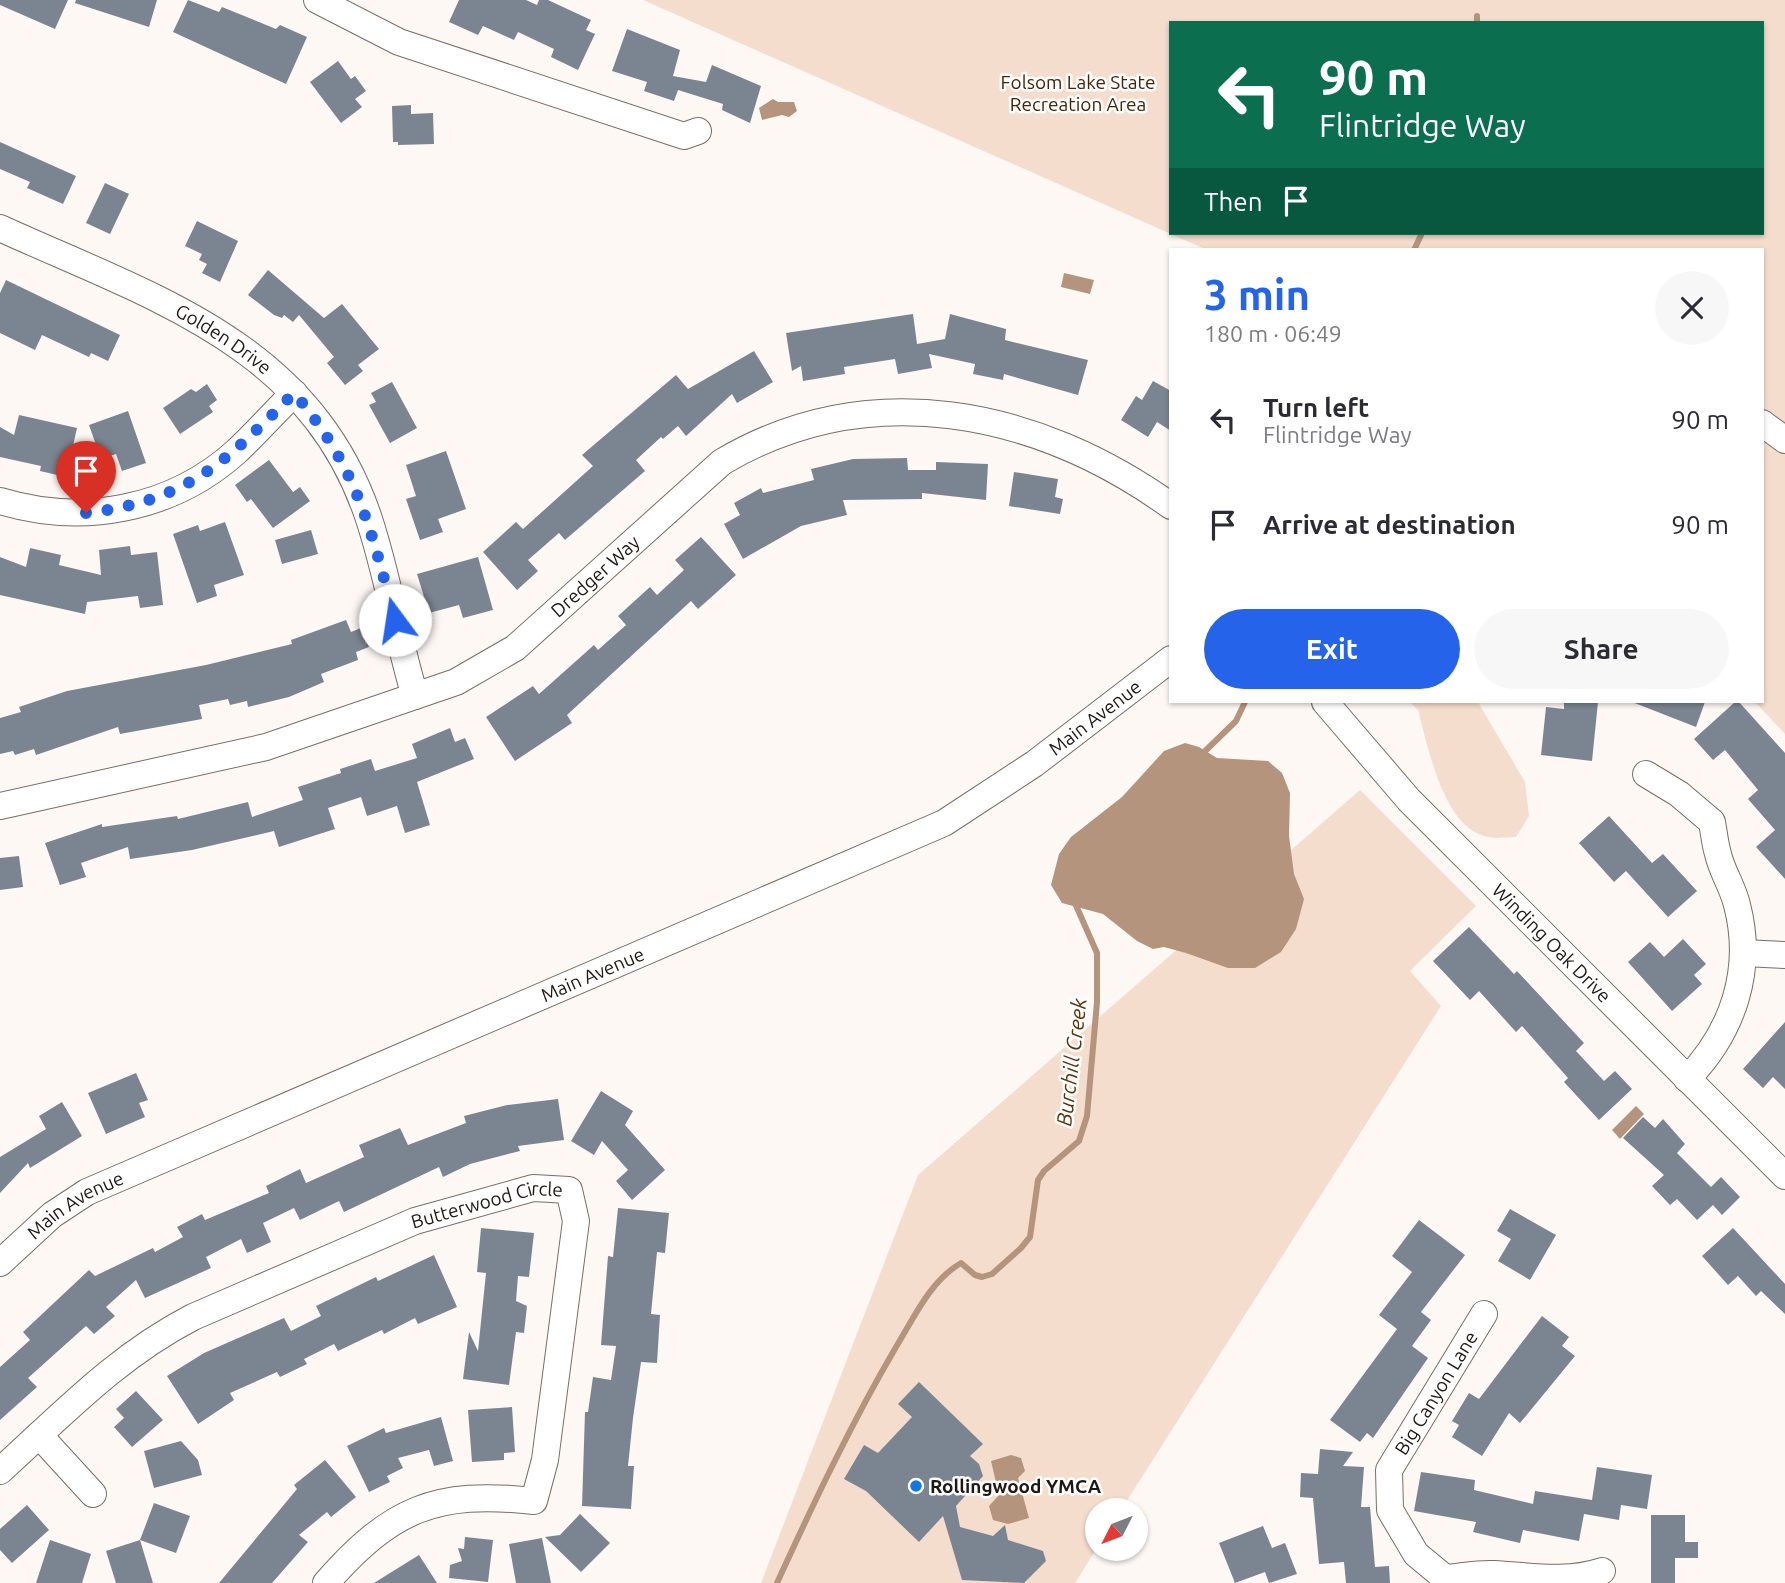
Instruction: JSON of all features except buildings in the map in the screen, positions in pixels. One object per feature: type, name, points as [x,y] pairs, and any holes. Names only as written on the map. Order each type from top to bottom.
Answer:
[{"type":"street","points":[[317,0],[399,42],[684,136],[698,131]]},
{"type":"street","name":"Golden Drive","points":[[0,228],[192,316],[255,356],[294,393],[336,450],[363,505],[415,696]]},
{"type":"street","points":[[0,501],[53,512],[86,513],[151,501],[182,488],[211,471],[236,451],[294,393]]},
{"type":"street","name":"Dredger Way","points":[[0,806],[266,747],[456,682],[515,648],[722,462],[747,447],[816,421],[893,412],[945,413],[994,422],[1051,440],[1108,466],[1169,505]]},
{"type":"street","points":[[1764,424],[1785,440]]},
{"type":"street","name":"Main Avenue","points":[[0,1263],[52,1215],[87,1192],[943,823],[1034,764],[1169,661]]},
{"type":"street","name":"Winding Oak Drive","points":[[1326,703],[1394,783],[1785,1176]]},
{"type":"street","points":[[1646,774],[1679,794],[1712,822],[1718,856],[1738,906],[1743,953],[1739,990],[1728,1023],[1713,1049],[1687,1079]]},
{"type":"street","points":[[1743,953],[1785,955]]},
{"type":"street","name":"Butterwood Circle","points":[[0,1471],[115,1365],[159,1335],[194,1317],[415,1222],[533,1188],[569,1190],[576,1221],[545,1460],[534,1501],[488,1496],[438,1503],[415,1510],[393,1520],[371,1536],[326,1583]]},
{"type":"street","name":"Big Canyon Lane","points":[[1444,1581],[1416,1554],[1390,1510],[1388,1470],[1483,1314]]},
{"type":"street","points":[[39,1435],[93,1494]]},
{"type":"street","points":[[1444,1581],[1492,1574],[1547,1580],[1581,1580],[1601,1571]]},
{"type":"green space","name":"Folsom Lake State Recreation Area","points":[[643,0],[1785,0],[1785,734],[1756,703],[1764,703],[1764,248],[1202,248],[1173,235],[1764,235],[1764,21],[1169,21],[1169,233]]},
{"type":"green space","points":[[1411,703],[1479,703],[1525,782],[1529,816],[1516,837],[1489,837],[1473,831],[1460,820],[1440,785],[1418,710]]},
{"type":"green space","points":[[1360,790],[1476,906],[1410,971],[1441,1006],[1129,1498],[1085,1498],[1085,1561],[1089,1561],[1075,1583],[761,1583],[918,1175]]},
{"type":"shaded area","points":[[773,99],[778,102],[794,102],[797,111],[789,117],[782,115],[762,120],[759,108]]},
{"type":"shaded area","points":[[1064,273],[1094,280],[1090,294],[1061,287]]},
{"type":"shaded area","points":[[1185,743],[1199,747],[1217,758],[1268,761],[1282,773],[1290,793],[1289,836],[1294,874],[1304,899],[1296,929],[1281,952],[1255,968],[1228,968],[1164,947],[1153,949],[1137,941],[1103,914],[1062,903],[1051,885],[1059,854],[1071,837],[1122,797],[1164,751]]},
{"type":"shaded area","points":[[1636,1106],[1644,1114],[1620,1139],[1612,1130]]},
{"type":"shaded area","points":[[1011,1455],[1021,1458],[1025,1471],[1018,1478],[1029,1518],[1008,1524],[993,1520],[989,1506],[999,1495],[991,1461]]},
{"type":"waterway","points":[[1477,16],[1477,21]]},
{"type":"waterway","points":[[1415,248],[1421,235]]},
{"type":"waterway","name":"Burchill Creek","points":[[1200,756],[1236,721],[1245,703]]},
{"type":"waterway","name":"Burchill Creek","points":[[777,1583],[848,1434],[924,1301],[940,1280],[961,1263],[975,1275],[982,1277],[992,1274],[1021,1248],[1030,1237],[1038,1180],[1044,1171],[1079,1141],[1087,1116],[1097,1002],[1097,953],[1074,901]]},
{"type":"place","name":"Rollingwood YMCA","points":[[916,1486]]},
{"type":"route","points":[[86,513],[151,501],[182,488],[211,471],[236,451],[294,393],[316,418],[354,482],[368,517],[395,620]]}]
